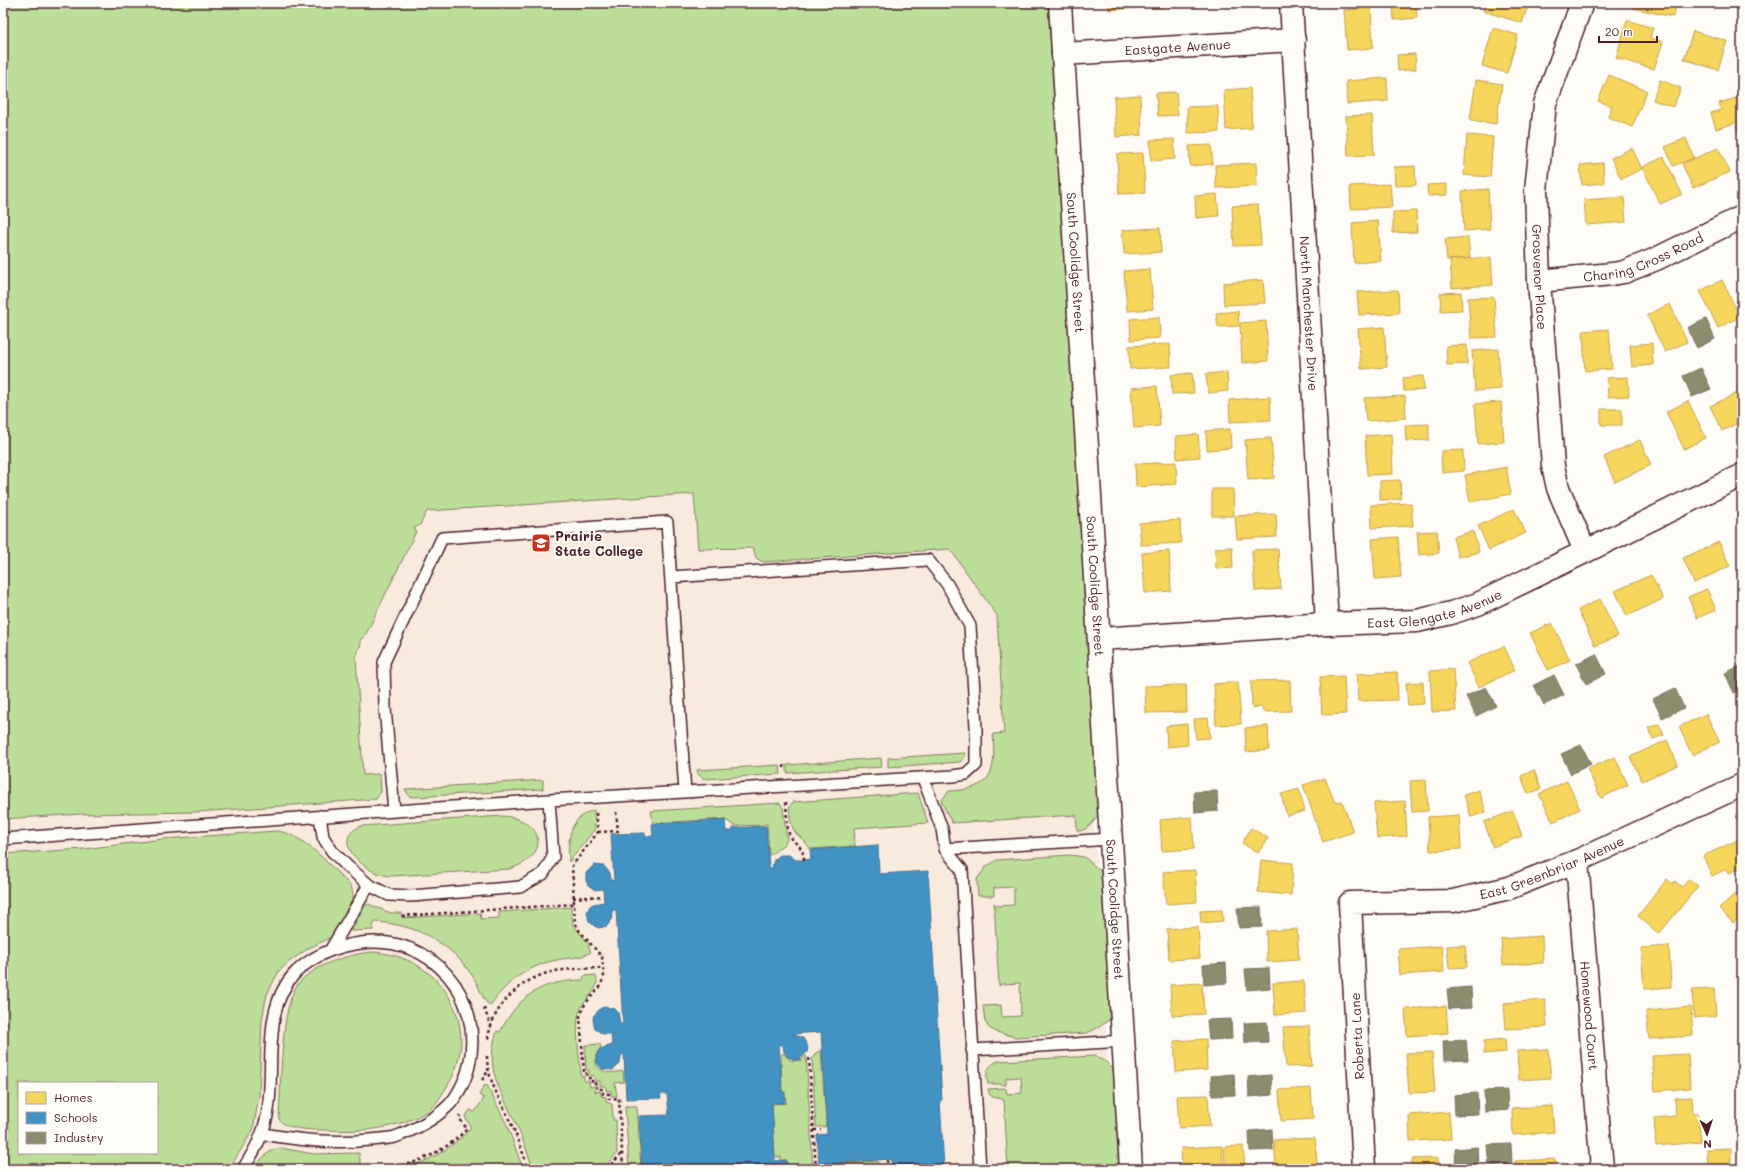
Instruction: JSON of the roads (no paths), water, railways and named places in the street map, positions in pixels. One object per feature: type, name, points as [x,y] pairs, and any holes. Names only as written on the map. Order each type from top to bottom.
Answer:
[{"type":"street","name":"South Coolidge Street","points":[[1060,3],[1100,639],[1131,1169]]},
{"type":"street","name":"North Manchester Drive","points":[[1291,3],[1327,624]]},
{"type":"street","name":"Grosvenor Place","points":[[1582,3],[1545,104],[1536,190],[1539,281],[1554,466],[1558,488],[1585,551]]},
{"type":"street","name":"Eastgate Avenue","points":[[1063,54],[1294,40]]},
{"type":"street","name":"Charing Cross Road","points":[[1539,281],[1624,272],[1656,259],[1742,217]]},
{"type":"street","name":"East Glengate Avenue","points":[[1100,639],[1327,624],[1417,620],[1451,613],[1478,604],[1742,475]]},
{"type":"street","name":"East Greenbriar Avenue","points":[[1350,904],[1453,901],[1509,888],[1577,861],[1742,785]]},
{"type":"street","name":"Homewood Court","points":[[1577,861],[1602,1169]]},
{"type":"street","name":"Roberta Lane","points":[[1350,904],[1364,1169]]},
{"type":"lane","points":[[394,811],[385,708],[384,662],[442,538],[667,522],[685,792]]},
{"type":"lane","points":[[3,839],[549,800],[923,778],[966,774],[976,765],[977,752],[970,626],[947,584],[928,560],[671,577]]},
{"type":"lane","points":[[923,778],[942,829],[945,849],[962,870],[980,1169]]},
{"type":"lane","points":[[320,816],[323,836],[332,851],[346,866],[369,885],[389,895],[411,896],[520,887],[543,874],[553,857],[549,800]]},
{"type":"lane","points":[[945,849],[1112,839]]},
{"type":"lane","points":[[331,949],[369,885]]},
{"type":"lane","points":[[244,1169],[262,1134],[268,1109],[272,1037],[280,996],[286,984],[297,971],[331,949],[360,943],[388,942],[408,947],[425,955],[439,966],[452,980],[464,1001],[470,1022],[472,1053],[468,1072],[449,1106],[426,1124],[393,1138],[350,1142],[308,1142],[262,1134]]},
{"type":"lane","points":[[972,1050],[1124,1041]]},
{"type":"place","name":"Prairie State College","points":[[541,543]]}]
